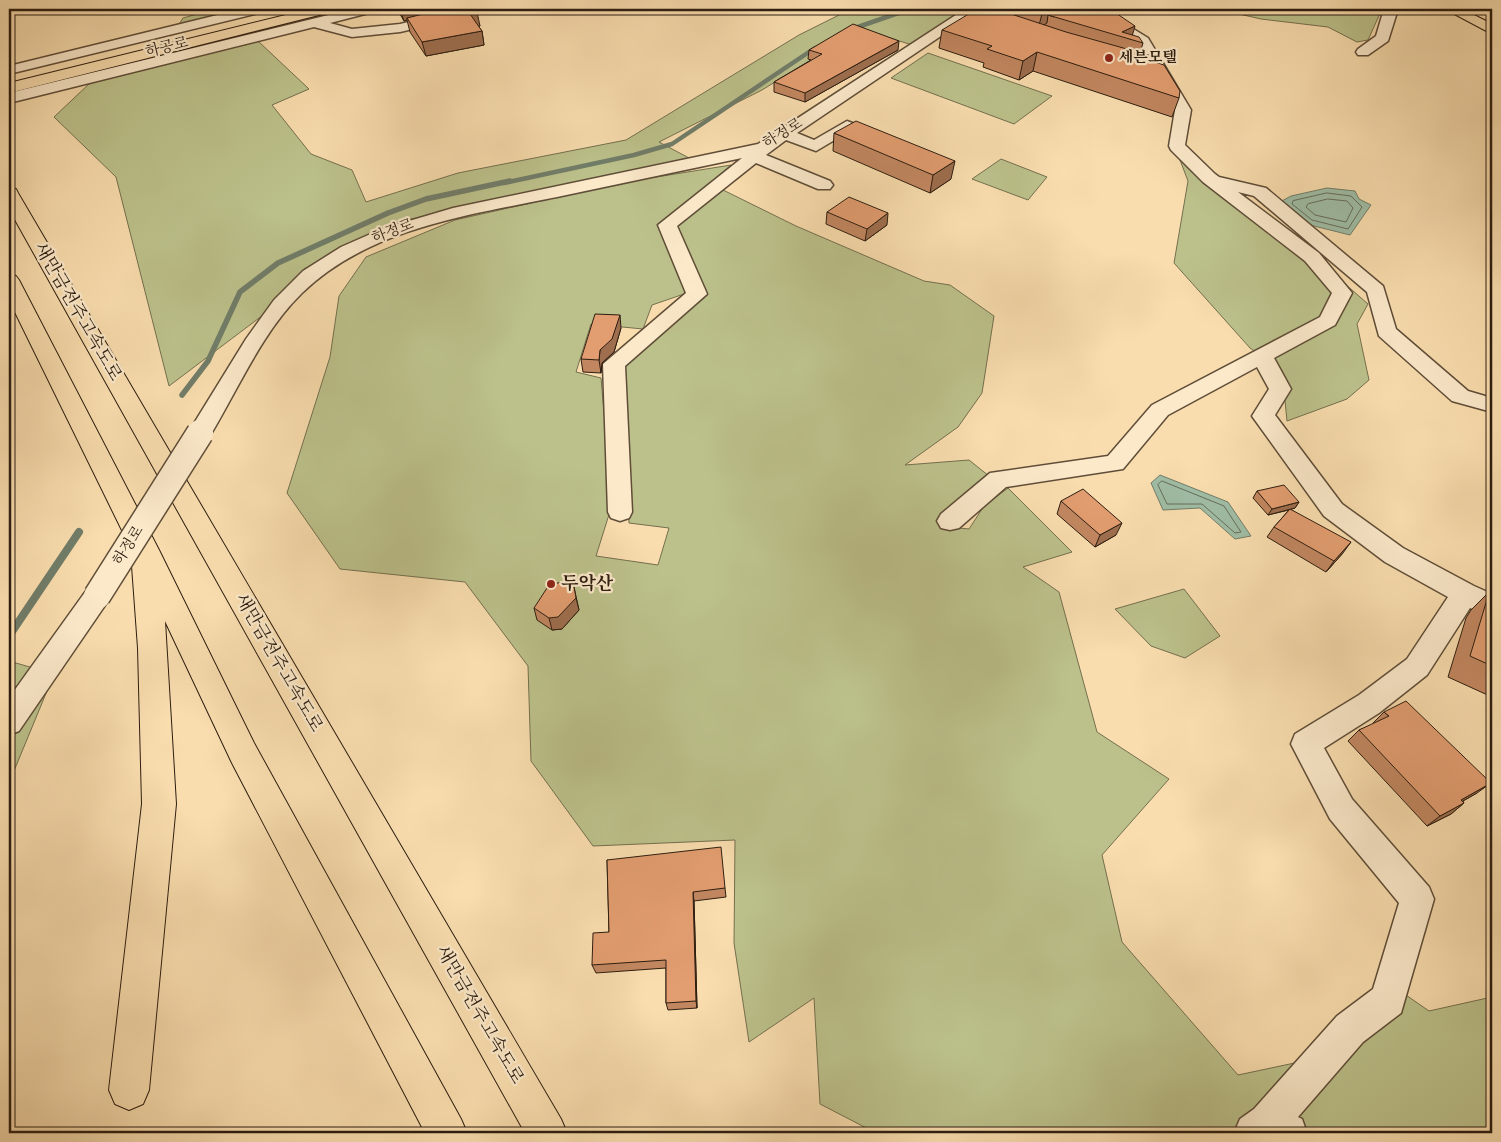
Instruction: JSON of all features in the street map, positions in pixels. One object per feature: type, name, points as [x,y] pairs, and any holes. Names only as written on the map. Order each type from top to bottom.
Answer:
[{"type":"main road","name":"하공로","points":[[9,88],[19,78],[295,9]]},
{"type":"main road","name":"하공로","points":[[19,78],[326,9]]},
{"type":"main road","points":[[1452,9],[1492,30]]},
{"type":"main road","points":[[1468,9],[1492,21]]},
{"type":"main road","name":"새만금전주고속도로","points":[[9,193],[547,1133]]},
{"type":"main road","points":[[9,280],[145,550],[242,754],[447,1133]]},
{"type":"main road","points":[[129,1090],[159,804],[153,648],[145,550]]},
{"type":"street","points":[[9,98],[19,78],[160,33],[258,9]]},
{"type":"street","points":[[19,78],[313,23],[368,9]]},
{"type":"street","points":[[950,521],[998,479],[1115,463],[1160,410],[1242,365],[1263,358],[1328,321],[1342,293],[1312,258],[1209,178],[1177,146],[1183,110],[1152,70],[1143,41],[1102,15],[1102,9]]},
{"type":"street","points":[[1363,52],[1382,38],[1391,9]]},
{"type":"street","points":[[160,33],[178,13]]},
{"type":"street","name":"하정로","points":[[9,722],[97,596],[264,329],[293,290],[322,266],[364,243],[403,226],[453,214],[758,152],[976,13]]},
{"type":"street","points":[[313,23],[352,33],[400,28],[425,22]]},
{"type":"street","points":[[815,114],[884,141]]},
{"type":"street","points":[[784,134],[816,146],[847,126]]},
{"type":"street","points":[[620,512],[614,364],[697,294],[667,225],[758,152],[824,185]]},
{"type":"street","points":[[1209,178],[1260,192],[1376,290],[1386,331],[1460,396],[1492,405]]},
{"type":"street","points":[[1263,358],[1280,389],[1263,416],[1332,510],[1394,555],[1478,600],[1417,666],[1369,704],[1306,744],[1341,809],[1417,898],[1388,1000],[1350,1029],[1270,1130]]},
{"type":"shaded area","points":[[215,9],[251,9],[178,26],[183,18]]},
{"type":"shaded area","points":[[833,9],[964,9],[912,45],[862,29],[762,90],[659,142],[689,158],[393,223],[304,269],[279,303],[169,386],[116,177],[54,117],[90,83],[258,41],[309,89],[272,105],[311,154],[352,170],[366,202],[458,173],[626,140],[799,35],[839,15]]},
{"type":"shaded area","points":[[1217,9],[1382,9],[1368,40],[1357,42],[1328,27],[1261,19]]},
{"type":"shaded area","points":[[928,53],[1052,96],[1014,124],[891,78]]},
{"type":"shaded area","points":[[1001,159],[1047,177],[1028,200],[972,179]]},
{"type":"shaded area","points":[[1180,160],[1242,194],[1368,304],[1357,324],[1369,380],[1347,399],[1287,421],[1282,370],[1250,348],[1174,263],[1188,181]]},
{"type":"shaded area","points":[[731,165],[662,226],[687,293],[652,305],[643,329],[591,324],[576,372],[601,378],[612,505],[596,556],[658,565],[669,528],[629,523],[622,365],[706,296],[675,227],[721,189],[796,226],[924,281],[950,285],[994,316],[982,393],[958,427],[905,465],[969,460],[989,476],[957,502],[939,526],[969,529],[984,506],[1008,488],[1072,552],[1023,567],[1059,592],[1097,732],[1169,779],[1102,855],[1122,942],[1238,1075],[1356,1050],[1403,993],[1429,1011],[1492,997],[1492,1133],[876,1133],[820,1104],[814,998],[749,1042],[734,943],[735,840],[593,846],[531,761],[528,666],[465,582],[340,569],[287,493],[330,357],[339,296],[366,257],[455,220],[619,183]]},
{"type":"shaded area","points":[[1184,589],[1220,636],[1185,658],[1151,646],[1115,609]]},
{"type":"shaded area","points":[[9,661],[54,674],[9,783]]},
{"type":"water","points":[[1327,188],[1355,191],[1359,199],[1371,205],[1350,235],[1310,225],[1280,202],[1291,196]]},
{"type":"water","points":[[1160,475],[1228,502],[1251,536],[1235,539],[1200,508],[1163,510],[1151,483]]},
{"type":"building","points":[[430,9],[472,9],[477,12],[470,14],[482,31],[422,42],[407,18],[427,13]]},
{"type":"building","points":[[977,9],[996,9],[1066,32],[1152,56],[1155,62],[1164,65],[1180,91],[1179,98],[1037,52],[1023,61],[987,49],[992,46],[942,30]]},
{"type":"building","points":[[1027,9],[1048,9],[1042,14]]},
{"type":"building","points":[[1066,9],[1110,9],[1135,26],[1122,32],[1139,37],[1143,43],[1048,15]]},
{"type":"building","points":[[853,24],[899,41],[805,93],[774,82],[822,54],[809,50]]},
{"type":"building","points":[[856,121],[955,161],[933,175],[834,133]]},
{"type":"building","points":[[849,197],[888,213],[867,229],[827,212]]},
{"type":"building","points":[[595,314],[620,315],[612,339],[600,350],[599,360],[581,359]]},
{"type":"building","points":[[1284,485],[1299,502],[1272,509],[1257,491]]},
{"type":"building","points":[[1083,489],[1122,523],[1100,535],[1061,501]]},
{"type":"building","points":[[1290,509],[1351,542],[1334,561],[1274,527]]},
{"type":"building","points":[[562,582],[574,587],[576,598],[558,617],[549,618],[534,608],[549,585]]},
{"type":"building","points":[[1492,589],[1492,666],[1470,656],[1488,596]]},
{"type":"building","points":[[1406,701],[1491,783],[1461,800],[1464,803],[1440,816],[1359,730],[1389,716],[1384,712]]},
{"type":"building","points":[[721,847],[725,888],[693,892],[696,1001],[666,1003],[666,960],[592,965],[593,933],[609,932],[607,860]]},
{"type":"waterway","points":[[852,29],[910,9]]},
{"type":"waterway","points":[[504,183],[634,155],[672,144],[815,48]]},
{"type":"waterway","points":[[182,395],[208,361],[240,292],[278,263],[388,213],[426,199],[510,181]]},
{"type":"waterway","points":[[9,636],[79,532]]},
{"type":"place","name":"세븐모텔","points":[[1109,58]]},
{"type":"place","name":"두악산","points":[[551,584]]}]
